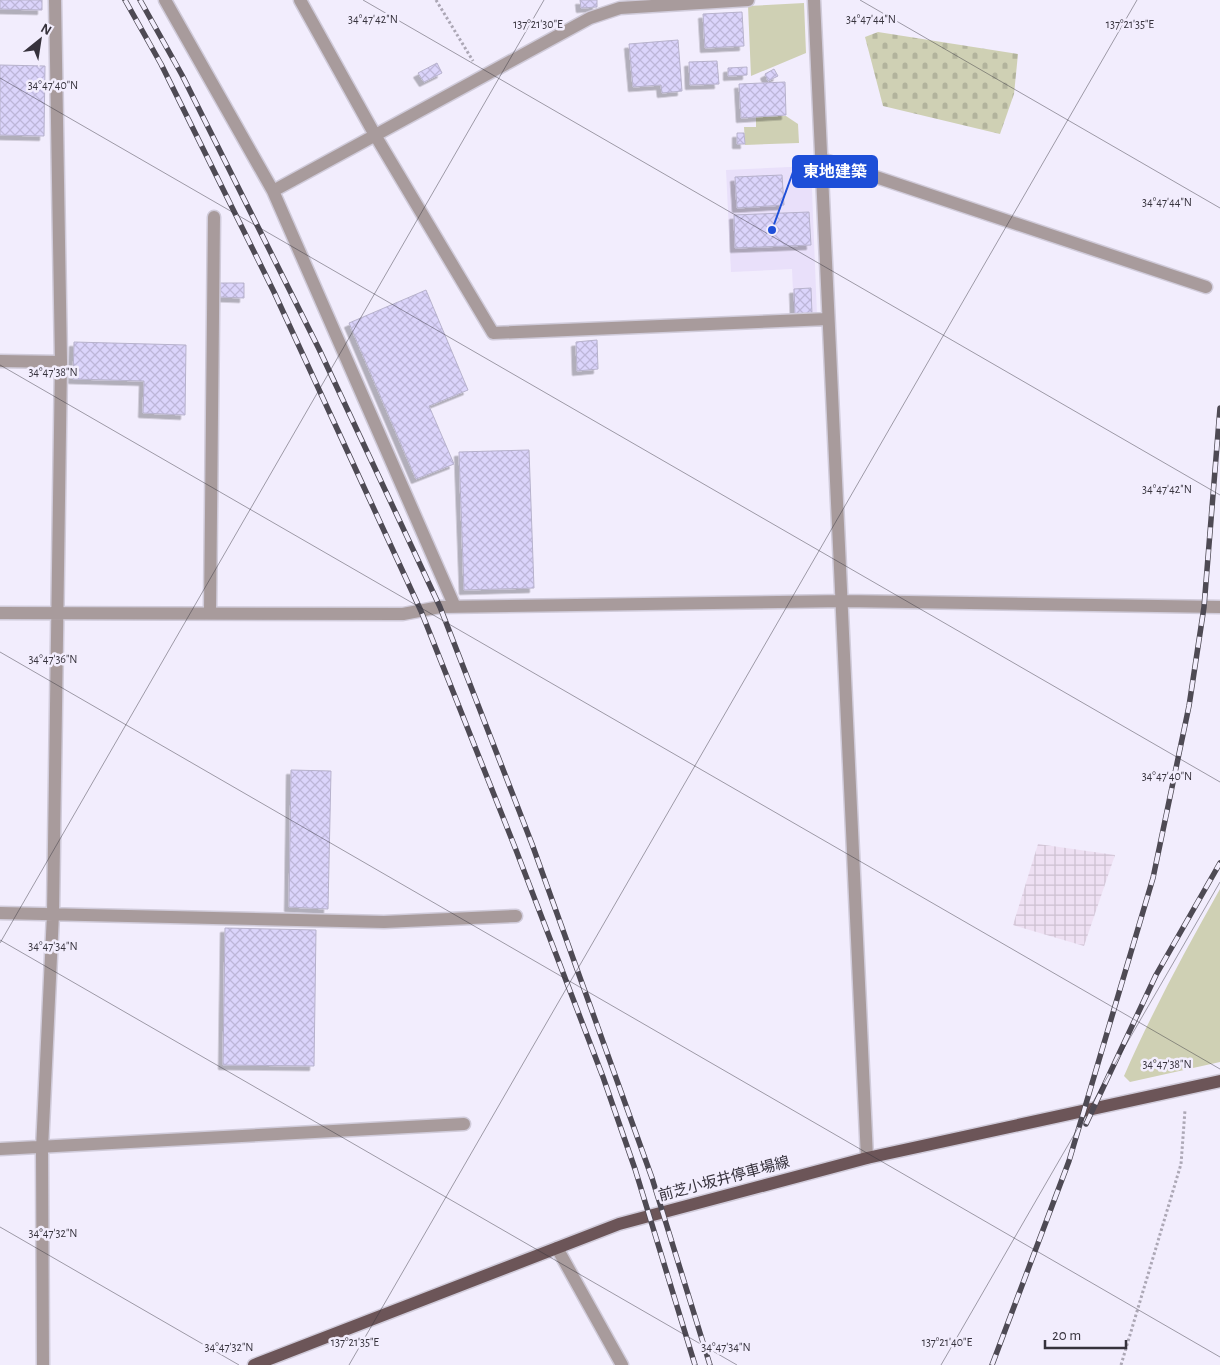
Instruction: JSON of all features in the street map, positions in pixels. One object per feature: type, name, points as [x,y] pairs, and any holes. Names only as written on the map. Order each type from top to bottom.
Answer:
[{"type":"main road","name":"前芝小坂井停車場線","points":[[254,1365],[619,1224],[867,1158],[1185,1087],[1220,1081]]},
{"type":"street","points":[[43,1365],[42,1149],[53,914],[61,362],[55,0]]},
{"type":"street","points":[[165,0],[273,190],[455,607]]},
{"type":"street","points":[[300,0],[375,135],[493,333],[828,319]]},
{"type":"street","points":[[273,190],[590,18],[607,11],[635,6],[748,0]]},
{"type":"street","points":[[814,0],[828,319],[844,601],[867,1158]]},
{"type":"street","points":[[822,159],[1206,288]]},
{"type":"street","points":[[210,612],[214,217]]},
{"type":"street","points":[[0,361],[61,362]]},
{"type":"street","points":[[0,613],[56,615],[210,612],[403,614],[455,607],[844,601],[1220,607]]},
{"type":"street","points":[[0,913],[384,922],[516,916]]},
{"type":"street","points":[[0,1149],[42,1149],[464,1124]]},
{"type":"street","points":[[556,1248],[622,1365]]},
{"type":"path","points":[[436,0],[483,76]]},
{"type":"path","points":[[1121,1365],[1181,1164],[1185,1087]]},
{"type":"shaded area","points":[[811,166],[817,315],[794,316],[792,269],[731,272],[726,170]]},
{"type":"shaded area","points":[[1038,844],[1115,855],[1084,946],[1013,925]]},
{"type":"green space","points":[[804,3],[806,53],[751,76],[748,6]]},
{"type":"green space","points":[[878,32],[1018,54],[1014,94],[1000,134],[883,106],[865,37]]},
{"type":"green space","points":[[786,116],[798,124],[799,143],[745,145],[744,127],[756,127],[756,117]]},
{"type":"green space","points":[[1220,889],[1220,1062],[1130,1082],[1124,1076],[1146,1028]]},
{"type":"building","points":[[0,0],[42,0],[42,10],[0,9]]},
{"type":"building","points":[[580,0],[597,0],[597,7],[581,8]]},
{"type":"building","points":[[742,12],[744,46],[705,48],[703,14]]},
{"type":"building","points":[[678,40],[682,91],[662,93],[661,85],[633,87],[629,44]]},
{"type":"building","points":[[717,61],[719,84],[690,85],[689,62]]},
{"type":"building","points":[[437,63],[442,73],[424,82],[418,73]]},
{"type":"building","points":[[0,65],[45,66],[44,136],[0,135]]},
{"type":"building","points":[[747,67],[747,75],[728,76],[728,68]]},
{"type":"building","points":[[774,69],[778,76],[768,81],[765,74]]},
{"type":"building","points":[[785,82],[786,115],[741,118],[739,84]]},
{"type":"building","points":[[737,133],[744,133],[745,144],[737,144]]},
{"type":"building","points":[[782,175],[784,205],[737,208],[735,177]]},
{"type":"building","points":[[809,212],[811,245],[735,248],[734,215]]},
{"type":"building","points":[[220,283],[244,283],[244,298],[220,297]]},
{"type":"building","points":[[811,288],[812,314],[795,315],[794,289]]},
{"type":"building","points":[[426,290],[468,390],[429,406],[454,464],[416,479],[349,323]]},
{"type":"building","points":[[597,340],[598,369],[577,371],[576,342]]},
{"type":"building","points":[[74,342],[186,345],[185,415],[143,413],[144,381],[73,379]]},
{"type":"building","points":[[529,450],[534,588],[464,590],[459,452]]},
{"type":"building","points":[[291,770],[331,771],[328,909],[289,907]]},
{"type":"building","points":[[225,928],[316,930],[314,1066],[223,1065]]},
{"type":"railway","points":[[125,0],[161,64],[274,292],[421,611],[516,850],[603,1077],[635,1169],[695,1365]]},
{"type":"railway","points":[[140,0],[182,75],[319,349],[440,607],[532,844],[652,1178],[710,1365]]},
{"type":"railway","points":[[992,1365],[1069,1161],[1153,878],[1189,706],[1204,607],[1220,408]]},
{"type":"railway","points":[[1086,1124],[1156,975],[1220,863]]},
{"type":"place","name":"東地建築","points":[[772,230]]}]
